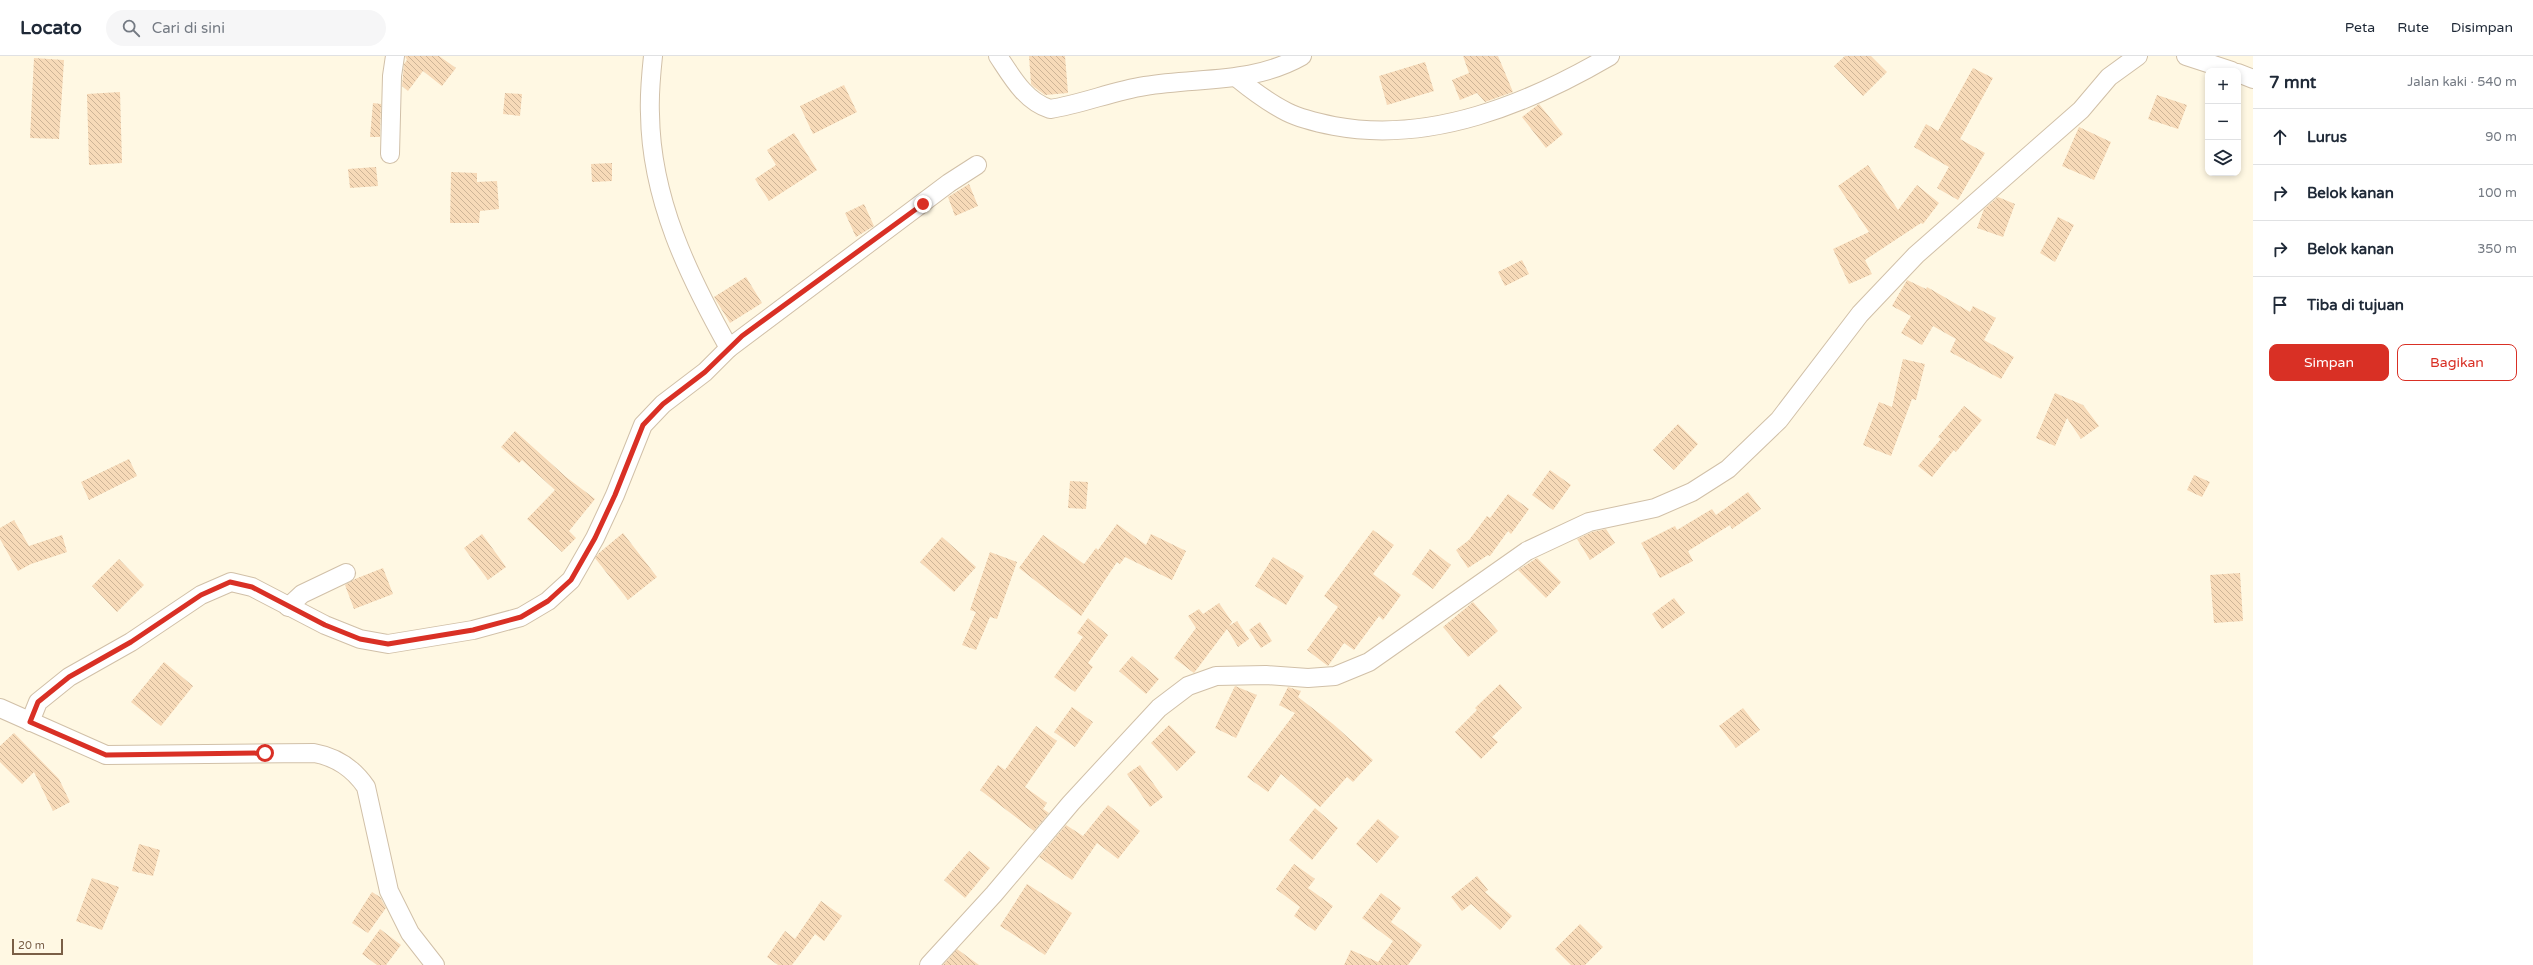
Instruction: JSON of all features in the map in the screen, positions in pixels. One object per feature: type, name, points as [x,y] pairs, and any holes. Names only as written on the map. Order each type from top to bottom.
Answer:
[{"type":"street","points":[[390,154],[392,76],[395,56]]},
{"type":"street","points":[[652,56],[650,114],[654,160],[662,199],[680,252],[703,302],[729,348]]},
{"type":"street","points":[[998,56],[1026,96],[1039,106],[1050,109],[1144,86],[1182,80],[1237,78],[1270,72],[1302,56]]},
{"type":"street","points":[[1237,78],[1258,95],[1288,113],[1321,123],[1355,130],[1419,129],[1465,118],[1537,96],[1610,56]]},
{"type":"street","points":[[929,965],[994,894],[1070,803],[1159,708],[1188,686],[1216,676],[1266,675],[1308,678],[1335,676],[1369,662],[1527,551],[1590,522],[1655,508],[1692,492],[1728,469],[1780,420],[1860,314],[1916,255],[2081,110],[2109,77],[2138,56]]},
{"type":"street","points":[[2186,56],[2223,68]]},
{"type":"street","points":[[2241,74],[2253,79]]},
{"type":"street","points":[[30,722],[38,702],[69,677],[131,642],[215,587],[230,582],[242,582],[288,607],[360,639],[388,644],[460,633],[521,617],[548,601],[571,580],[595,538],[615,495],[643,425],[663,404],[705,372],[729,348],[949,183],[977,165]]},
{"type":"street","points":[[288,607],[302,594],[346,573]]},
{"type":"street","points":[[0,708],[106,755],[314,753],[330,756],[344,764],[357,773],[366,787],[390,890],[410,933],[435,965]]},
{"type":"building","points":[[405,56],[439,56],[456,68],[442,86],[423,71],[408,91],[402,86],[404,64],[407,60]]},
{"type":"building","points":[[1029,56],[1065,56],[1068,93],[1045,95],[1034,87],[1031,84]]},
{"type":"building","points":[[1463,56],[1498,56],[1513,92],[1485,102],[1477,93],[1460,100],[1452,80],[1469,73]]},
{"type":"building","points":[[1845,56],[1871,56],[1887,72],[1863,96],[1834,66]]},
{"type":"building","points":[[34,58],[64,60],[59,139],[30,138]]},
{"type":"building","points":[[1425,62],[1434,91],[1387,105],[1379,76]]},
{"type":"building","points":[[1973,68],[1993,78],[1960,139],[1985,153],[1958,200],[1937,188],[1949,167],[1914,147],[1926,124],[1938,131]]},
{"type":"building","points":[[844,85],[857,112],[813,134],[800,106]]},
{"type":"building","points":[[120,92],[122,163],[89,165],[87,94]]},
{"type":"building","points":[[505,93],[522,94],[520,116],[503,114]]},
{"type":"building","points":[[2157,95],[2187,105],[2178,129],[2148,119]]},
{"type":"building","points":[[373,103],[381,104],[380,137],[370,137]]},
{"type":"building","points":[[1539,104],[1563,134],[1546,148],[1522,117]]},
{"type":"building","points":[[2079,127],[2111,142],[2094,180],[2062,166]]},
{"type":"building","points":[[794,133],[817,170],[769,201],[755,179],[776,165],[767,150]]},
{"type":"building","points":[[612,163],[612,181],[592,182],[591,164]]},
{"type":"building","points":[[1868,165],[1898,210],[1917,185],[1939,203],[1923,224],[1921,223],[1865,260],[1872,274],[1849,284],[1833,249],[1869,232],[1838,186]]},
{"type":"building","points":[[376,167],[378,186],[350,188],[348,169]]},
{"type":"building","points":[[451,172],[477,173],[477,182],[497,181],[499,209],[480,211],[479,223],[450,223]]},
{"type":"building","points":[[969,184],[978,206],[955,216],[948,197]]},
{"type":"building","points":[[1998,197],[2015,204],[2003,237],[1977,228],[1984,209]]},
{"type":"building","points":[[864,204],[874,226],[856,237],[845,213]]},
{"type":"building","points":[[2058,217],[2074,225],[2055,262],[2040,253]]},
{"type":"building","points":[[1522,260],[1529,274],[1505,286],[1498,272]]},
{"type":"building","points":[[746,277],[762,303],[730,323],[714,297]]},
{"type":"building","points":[[1907,280],[1926,289],[1927,287],[1970,312],[1973,306],[1996,318],[1984,340],[2014,357],[2001,379],[1950,352],[1956,339],[1933,326],[1922,345],[1901,333],[1911,316],[1892,306]]},
{"type":"building","points":[[1903,359],[1925,364],[1916,400],[1912,399],[1891,456],[1863,445],[1879,402],[1892,407]]},
{"type":"building","points":[[2055,393],[2083,405],[2099,426],[2081,439],[2067,418],[2055,446],[2036,438]]},
{"type":"building","points":[[1964,406],[1982,420],[1956,452],[1954,450],[1932,477],[1918,466],[1941,439],[1938,437]]},
{"type":"building","points":[[1678,424],[1698,444],[1674,470],[1653,450]]},
{"type":"building","points":[[515,431],[566,477],[595,499],[569,531],[576,538],[562,552],[527,519],[555,490],[522,460],[519,463],[501,447]]},
{"type":"building","points":[[129,459],[137,476],[89,500],[81,482]]},
{"type":"building","points":[[1550,470],[1571,485],[1553,510],[1532,495]]},
{"type":"building","points":[[2194,475],[2210,482],[2202,497],[2187,490]]},
{"type":"building","points":[[1070,481],[1088,482],[1086,509],[1068,508]]},
{"type":"building","points":[[1748,492],[1761,509],[1732,529],[1730,525],[1688,551],[1693,561],[1660,578],[1641,543],[1675,526],[1677,530],[1712,509],[1716,515]]},
{"type":"building","points":[[1508,494],[1529,509],[1511,534],[1508,531],[1490,556],[1488,555],[1468,568],[1456,550],[1469,540],[1487,516],[1490,518]]},
{"type":"building","points":[[14,520],[29,546],[62,535],[67,552],[31,564],[18,571],[0,539],[0,528]]},
{"type":"building","points":[[1117,524],[1146,545],[1151,534],[1186,551],[1172,580],[1125,557],[1120,564],[1117,562],[1081,616],[1019,568],[1043,535],[1084,564],[1096,548],[1098,550]]},
{"type":"building","points":[[1606,529],[1615,543],[1590,560],[1577,539],[1592,532]]},
{"type":"building","points":[[1373,530],[1394,545],[1373,574],[1401,595],[1383,620],[1379,616],[1354,650],[1344,643],[1328,666],[1307,650],[1338,607],[1324,596]]},
{"type":"building","points":[[623,533],[657,577],[628,600],[595,558]]},
{"type":"building","points":[[482,534],[506,567],[488,580],[464,548]]},
{"type":"building","points":[[942,537],[976,567],[954,592],[920,562]]},
{"type":"building","points":[[1430,549],[1451,565],[1433,589],[1412,574]]},
{"type":"building","points":[[990,552],[1017,562],[997,619],[990,617],[976,650],[962,645],[976,612],[970,610]]},
{"type":"building","points":[[1273,557],[1304,576],[1286,605],[1255,586]]},
{"type":"building","points":[[1537,558],[1561,582],[1546,598],[1518,570]]},
{"type":"building","points":[[119,559],[144,585],[117,612],[92,586]]},
{"type":"building","points":[[383,568],[393,594],[354,609],[345,585],[355,579]]},
{"type":"building","points":[[2240,573],[2243,621],[2214,623],[2210,575]]},
{"type":"building","points":[[1674,598],[1685,613],[1662,629],[1652,614]]},
{"type":"building","points":[[1473,602],[1498,631],[1468,657],[1443,627]]},
{"type":"building","points":[[1219,603],[1232,622],[1229,626],[1237,621],[1249,639],[1238,647],[1227,629],[1194,673],[1174,658],[1196,628],[1188,616],[1199,609],[1203,614]]},
{"type":"building","points":[[1088,618],[1108,635],[1088,663],[1093,667],[1075,692],[1054,677],[1083,637],[1077,633]]},
{"type":"building","points":[[1260,622],[1272,641],[1261,648],[1249,630]]},
{"type":"building","points":[[1132,656],[1159,679],[1146,694],[1119,671]]},
{"type":"building","points":[[164,662],[193,686],[161,726],[131,702]]},
{"type":"building","points":[[1500,684],[1522,708],[1492,737],[1498,742],[1481,759],[1455,732],[1477,710],[1475,708]]},
{"type":"building","points":[[1235,686],[1257,695],[1236,738],[1215,728]]},
{"type":"building","points":[[1288,687],[1301,691],[1298,697],[1333,724],[1373,760],[1353,782],[1347,777],[1320,807],[1281,774],[1268,792],[1247,777],[1295,713],[1279,705]]},
{"type":"building","points":[[1072,707],[1093,722],[1075,747],[1054,732]]},
{"type":"building","points":[[1743,708],[1760,730],[1736,748],[1719,726]]},
{"type":"building","points":[[1169,725],[1196,752],[1177,771],[1151,743]]},
{"type":"building","points":[[1036,726],[1057,741],[1025,787],[1047,803],[1043,809],[1049,813],[1034,831],[980,790],[998,765],[1005,770]]},
{"type":"building","points":[[14,733],[59,779],[70,802],[53,811],[34,772],[22,784],[0,762],[0,746]]},
{"type":"building","points":[[1140,765],[1163,797],[1150,807],[1127,774]]},
{"type":"building","points":[[1108,805],[1140,831],[1118,859],[1097,843],[1072,880],[1039,857],[1066,825],[1083,836]]},
{"type":"building","points":[[1315,808],[1338,828],[1312,860],[1289,840]]},
{"type":"building","points":[[1378,819],[1399,837],[1377,863],[1356,844]]},
{"type":"building","points":[[139,844],[160,850],[153,876],[132,871]]},
{"type":"building","points":[[969,851],[990,868],[965,898],[944,880]]},
{"type":"building","points":[[1294,864],[1315,879],[1308,888],[1333,906],[1315,931],[1294,916],[1300,907],[1276,889]]},
{"type":"building","points":[[1477,876],[1488,890],[1485,892],[1512,916],[1500,930],[1471,904],[1462,911],[1451,897]]},
{"type":"building","points":[[92,878],[119,887],[102,930],[76,921]]},
{"type":"building","points":[[1027,884],[1072,913],[1045,955],[1000,926]]},
{"type":"building","points":[[372,892],[380,897],[386,908],[368,933],[352,923]]},
{"type":"building","points":[[1381,893],[1401,908],[1391,922],[1422,945],[1408,965],[1344,965],[1351,950],[1378,962],[1393,941],[1362,918]]},
{"type":"building","points":[[821,901],[842,916],[824,941],[815,934],[792,965],[778,965],[767,957],[785,931],[795,939]]},
{"type":"building","points":[[1580,924],[1603,947],[1585,965],[1571,965],[1555,949]]},
{"type":"building","points":[[380,929],[401,945],[386,965],[377,965],[362,954]]},
{"type":"building","points":[[957,949],[979,965],[943,965]]},
{"type":"route","points":[[265,753],[149,756],[106,755],[30,722],[38,702],[69,677],[131,642],[201,595],[215,587],[230,582],[242,582],[325,625],[360,639],[388,644],[434,638],[473,630],[521,617],[548,601],[571,580],[595,538],[615,495],[643,425],[651,415],[705,372],[742,336],[831,273],[923,204]]}]
